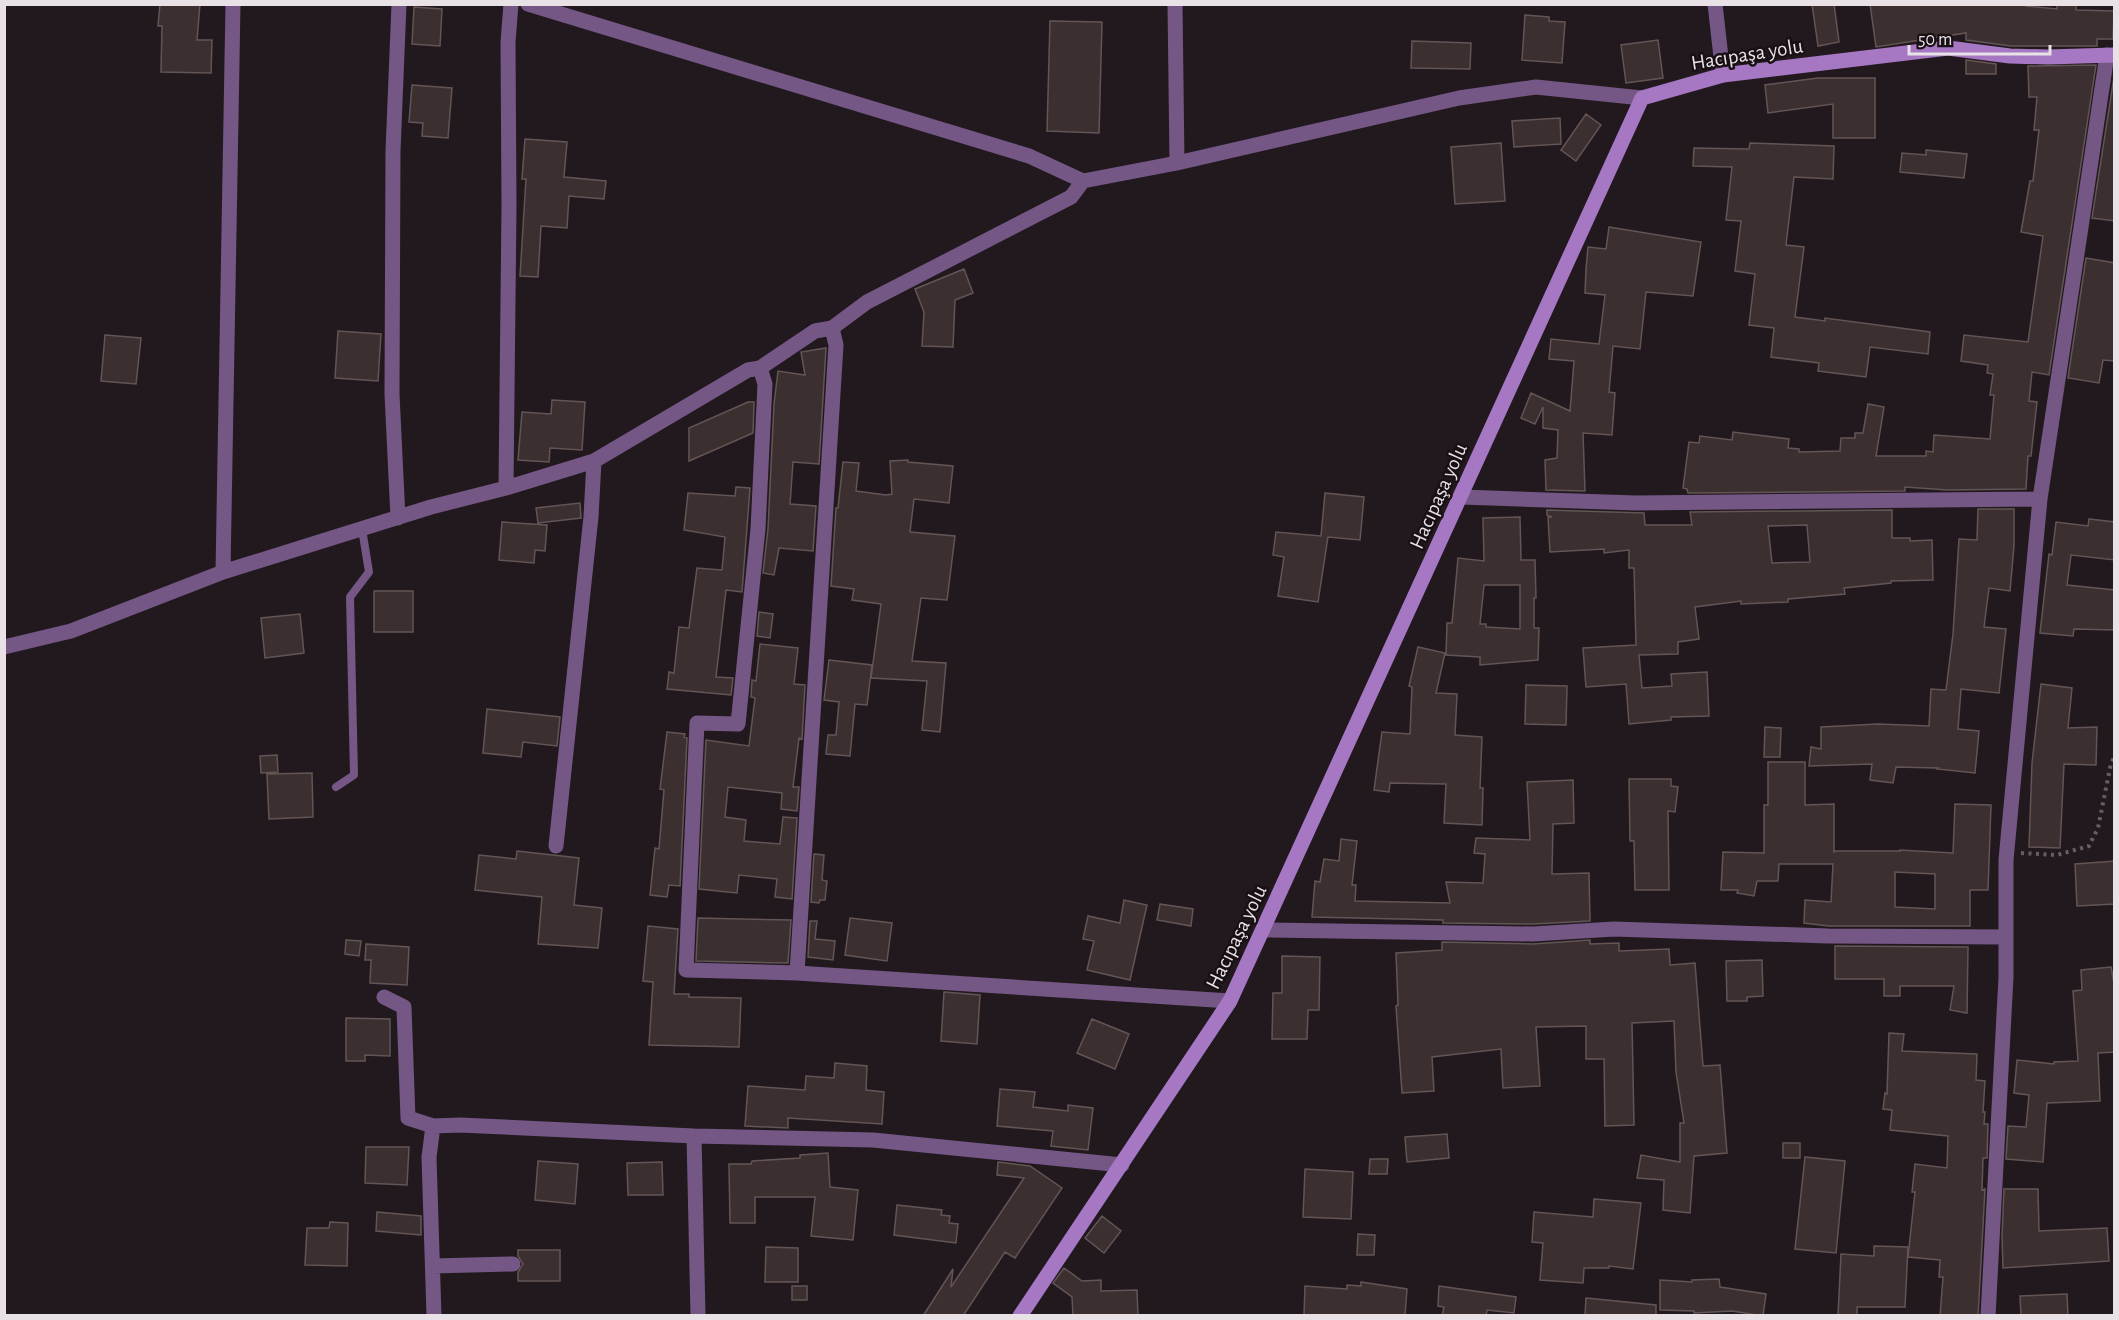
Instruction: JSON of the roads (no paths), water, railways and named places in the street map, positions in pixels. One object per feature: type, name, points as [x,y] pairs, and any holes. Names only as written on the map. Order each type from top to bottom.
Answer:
[{"type":"main road","name":"Hacıpaşa yolu","points":[[1020,1316],[1230,1001],[1642,98],[1723,75],[1948,48],[2010,56],[2111,55]]},
{"type":"street","points":[[223,572],[233,4]]},
{"type":"street","points":[[398,518],[392,394],[393,151],[399,4]]},
{"type":"street","points":[[506,488],[508,42],[511,4]]},
{"type":"street","points":[[528,4],[1029,156],[1083,181],[1177,163],[1459,98],[1536,87],[1642,98]]},
{"type":"street","points":[[1176,4],[1177,163]]},
{"type":"street","points":[[1715,4],[1723,75]]},
{"type":"street","points":[[1988,1316],[2006,977],[2007,852],[2040,498],[2111,55]]},
{"type":"street","points":[[4,647],[71,631],[223,572],[431,507],[506,488],[594,461],[748,370],[760,369],[815,331],[832,328],[867,302],[1071,198],[1083,181]]},
{"type":"street","points":[[797,973],[836,345],[832,328]]},
{"type":"street","points":[[760,369],[765,384],[758,530],[738,724],[697,723],[686,970],[797,973],[1230,1001]]},
{"type":"street","points":[[556,846],[591,517],[594,461]]},
{"type":"street","points":[[1461,497],[1636,503],[2040,498]]},
{"type":"street","points":[[1264,930],[1533,934],[1614,929],[1828,936],[2006,937]]},
{"type":"street","points":[[384,997],[404,1007],[408,1118],[433,1126],[460,1125],[694,1136],[873,1140],[1122,1165]]},
{"type":"street","points":[[433,1126],[429,1157],[434,1316]]},
{"type":"street","points":[[694,1136],[698,1316]]},
{"type":"street","points":[[433,1266],[513,1264]]},
{"type":"lane","points":[[336,787],[354,776],[350,597],[369,572],[362,529]]}]
